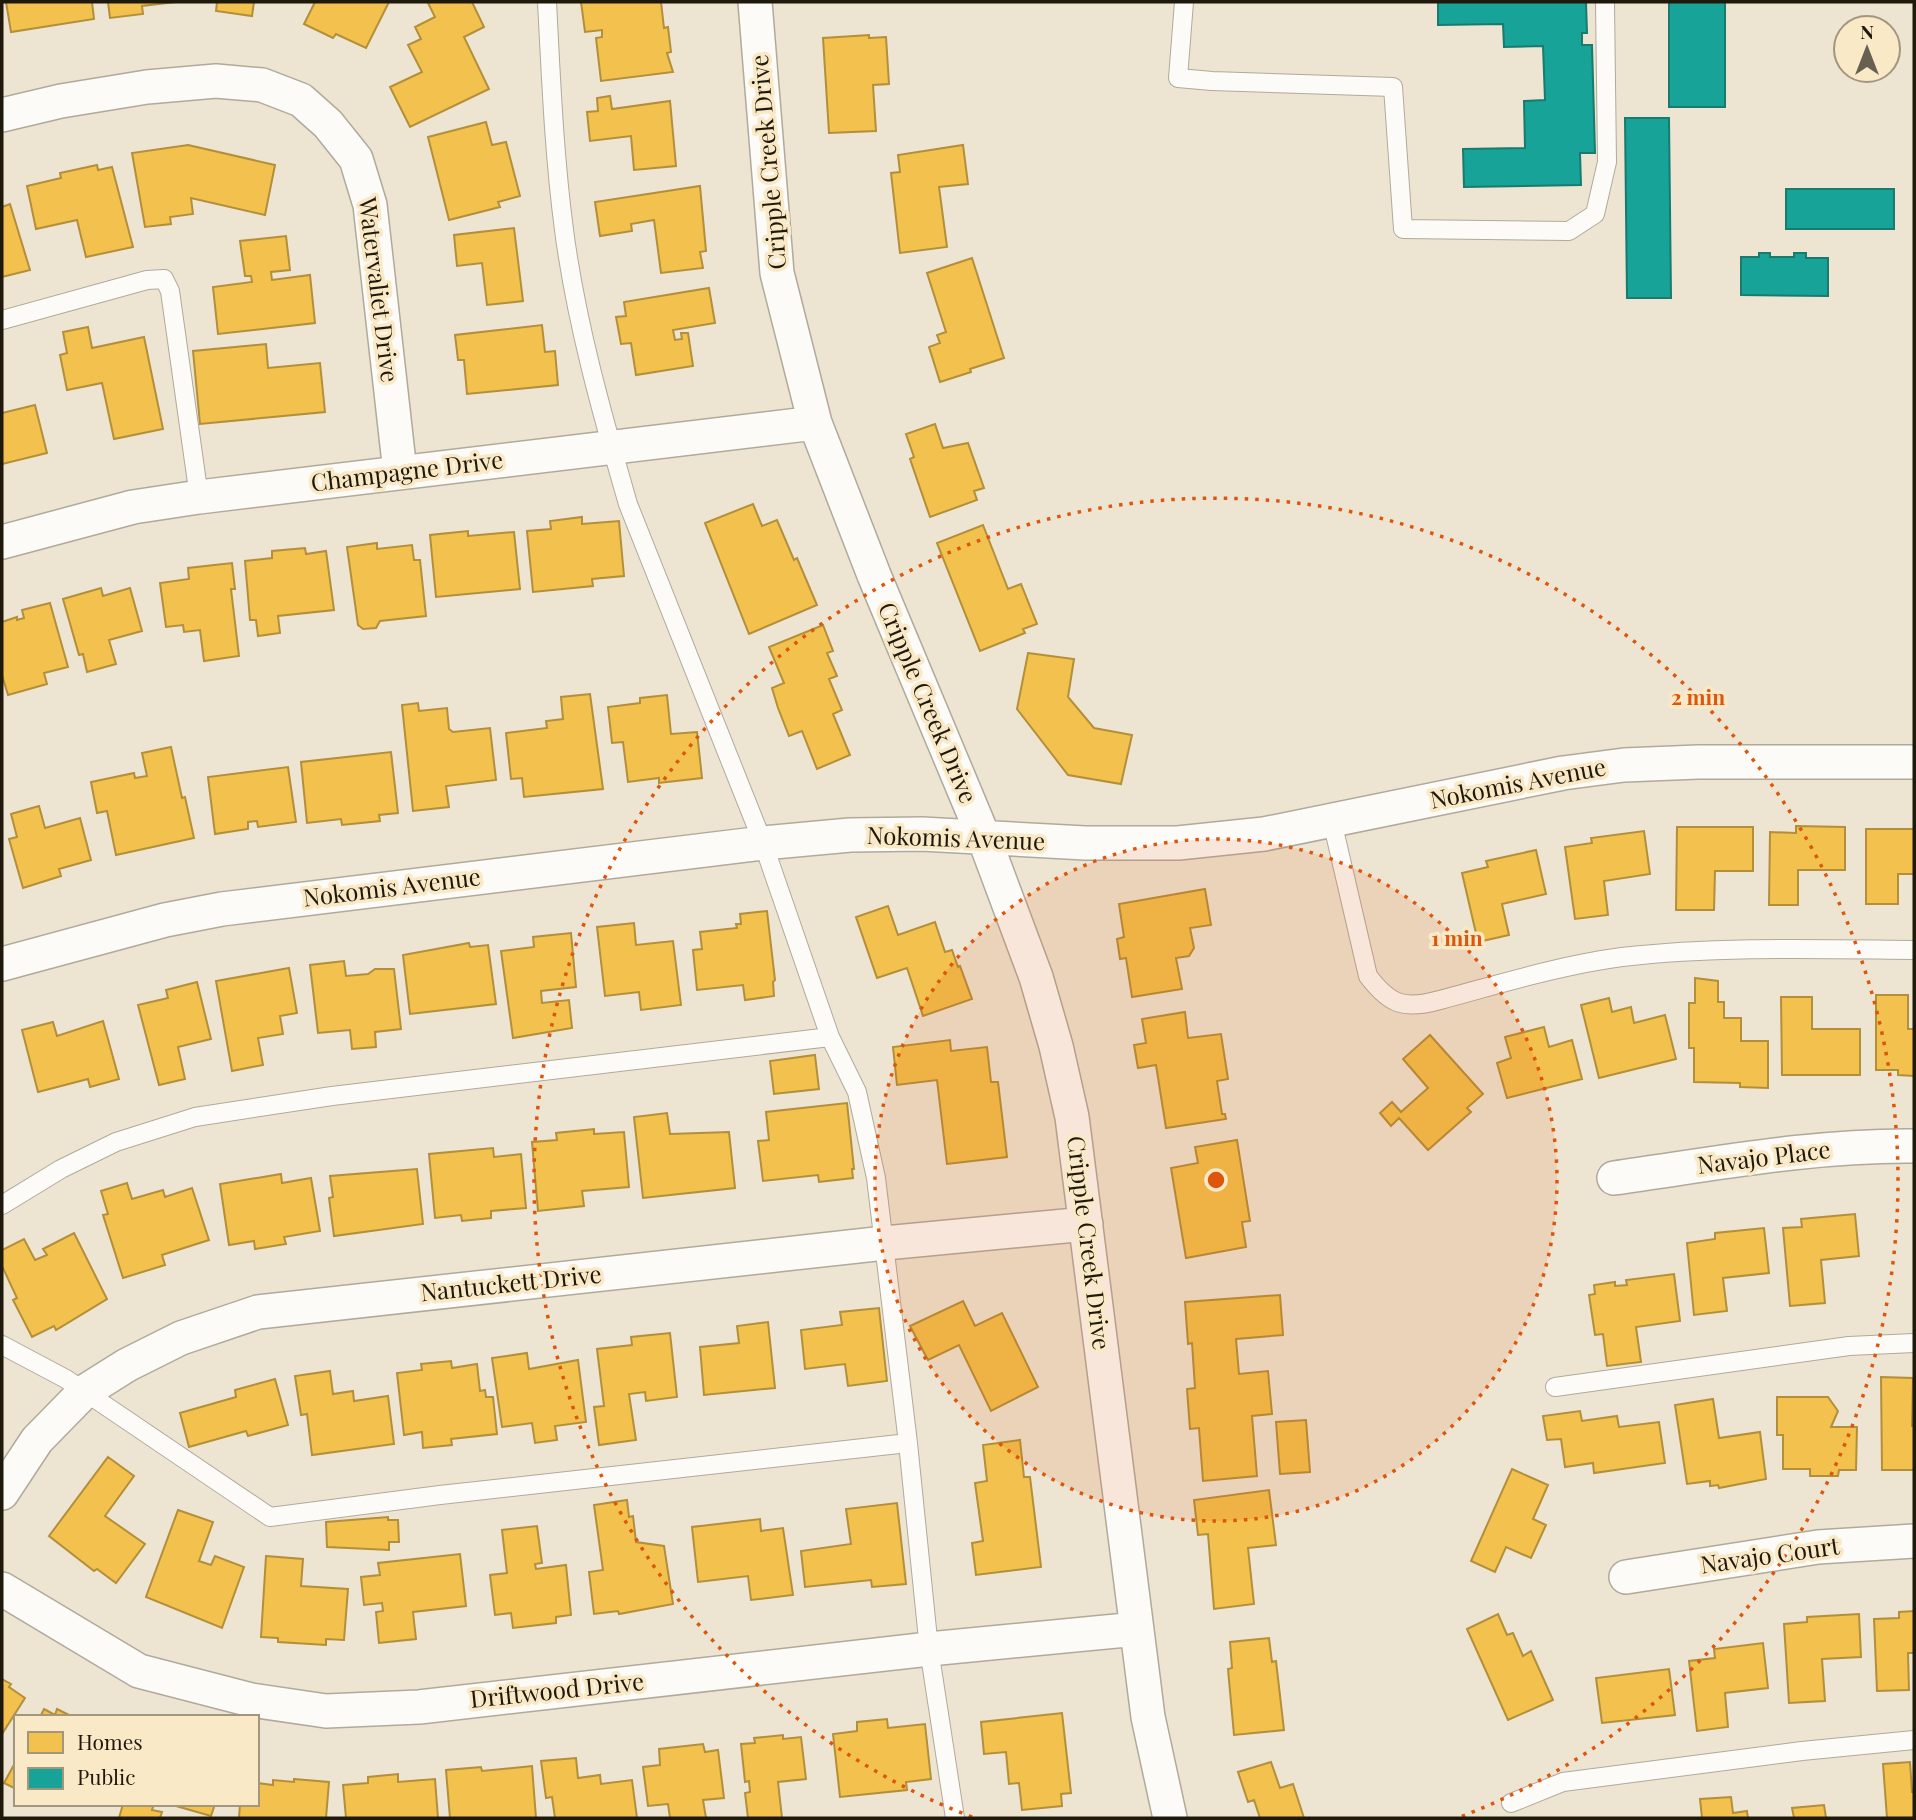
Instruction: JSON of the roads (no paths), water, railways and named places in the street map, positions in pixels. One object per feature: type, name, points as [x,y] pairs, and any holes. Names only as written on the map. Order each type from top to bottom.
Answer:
[{"type":"street","name":"Cripple Creek Drive","points":[[755,2],[777,273],[815,423],[874,575],[984,838],[1036,976],[1072,1116],[1148,1717],[1170,1818]]},
{"type":"street","name":"Watervaliet Drive","points":[[2,115],[61,101],[146,87],[216,80],[262,85],[301,100],[328,124],[356,159],[370,205],[400,472]]},
{"type":"street","name":"Champagne Drive","points":[[2,542],[133,507],[199,497],[815,423]]},
{"type":"street","name":"Nokomis Avenue","points":[[2,964],[165,920],[222,909],[763,843],[850,835],[922,834],[1085,843],[1178,843],[1264,834],[1563,773],[1624,765],[1698,762],[1914,762]]},
{"type":"street","name":"Navajo Place","points":[[1614,1178],[1800,1152],[1870,1145],[1914,1146]]},
{"type":"street","name":"Nantuckett Drive","points":[[2,1493],[37,1440],[84,1392],[127,1365],[181,1338],[258,1312],[885,1243],[1086,1224]]},
{"type":"street","name":"Navajo Court","points":[[1626,1577],[1818,1547],[1914,1541]]},
{"type":"street","name":"Driftwood Drive","points":[[2,1589],[139,1671],[251,1700],[326,1711],[419,1707],[929,1649],[1137,1629]]},
{"type":"lane","points":[[547,2],[554,140],[564,230],[577,305],[612,449],[628,504],[763,843],[830,1037],[857,1092],[876,1178],[885,1243],[929,1649],[955,1818]]},
{"type":"lane","points":[[1184,2],[1178,78],[1393,87],[1403,229],[1569,231],[1595,214],[1607,162],[1605,2]]},
{"type":"lane","points":[[2,320],[146,280],[164,279],[170,291],[199,497]]},
{"type":"lane","points":[[1332,821],[1368,976],[1382,995],[1402,1006],[1432,1003],[1529,976],[1620,958],[1734,949],[1914,950]]},
{"type":"lane","points":[[2,1205],[61,1169],[116,1142],[195,1118],[332,1096],[830,1037]]},
{"type":"lane","points":[[1555,1387],[1849,1346],[1914,1343]]},
{"type":"lane","points":[[2,1345],[66,1379],[271,1517],[440,1495],[908,1443]]},
{"type":"lane","points":[[1511,1803],[1563,1782],[1802,1751],[1914,1740]]}]
